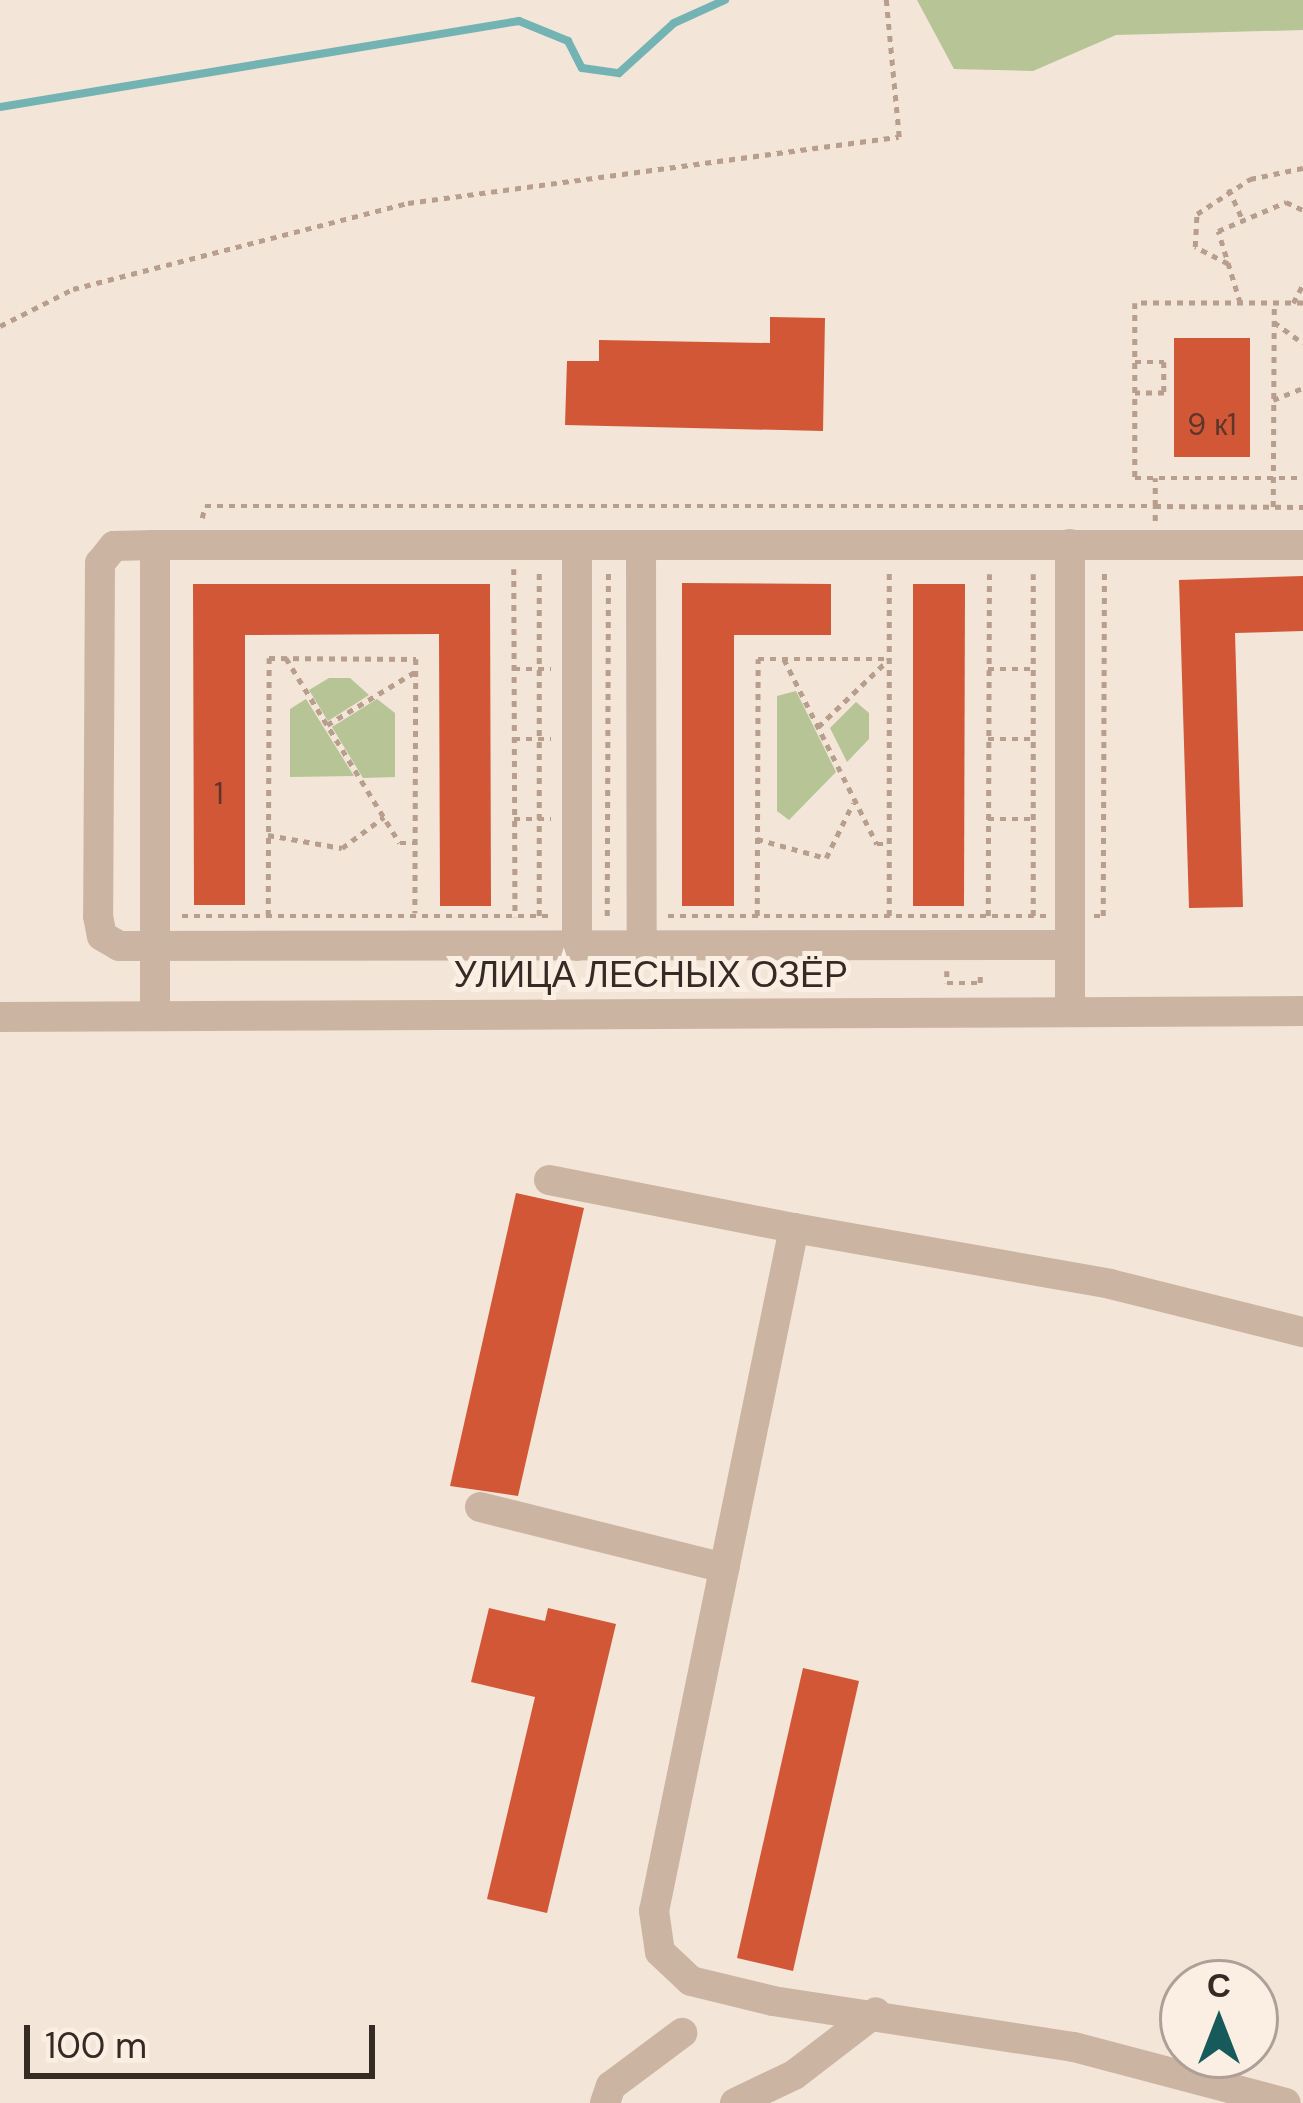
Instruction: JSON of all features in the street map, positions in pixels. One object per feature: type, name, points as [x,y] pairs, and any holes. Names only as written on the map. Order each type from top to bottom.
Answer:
[{"type":"street","points":[[155,545],[155,1016]]},
{"type":"street","points":[[1070,931],[642,931],[587,926],[515,931],[155,931],[109,942],[98,916],[100,563],[114,546],[155,545],[641,545],[1070,556],[1303,545]]},
{"type":"street","points":[[577,545],[587,926]]},
{"type":"street","points":[[641,545],[642,931]]},
{"type":"street","points":[[1070,556],[1070,1012]]},
{"type":"street","name":"УЛИЦА ЛЕСНЫХ ОЗЁР","points":[[0,1016],[1303,1011]]},
{"type":"street","points":[[549,1180],[1110,1283],[1303,1332]]},
{"type":"street","points":[[794,1228],[654,1911],[661,1952],[692,1981],[773,2001],[877,2012],[1172,2068],[1286,2103]]},
{"type":"street","points":[[480,1507],[724,1568]]},
{"type":"street","points":[[735,2103],[794,2075],[877,2012]]},
{"type":"street","points":[[605,2103],[611,2086],[682,2033]]},
{"type":"path","points":[[0,326],[73,289],[408,202],[899,137],[886,0]]},
{"type":"path","points":[[1228,264],[1200,254],[1191,230],[1197,214],[1229,189],[1303,168]]},
{"type":"path","points":[[1229,189],[1243,220]]},
{"type":"path","points":[[1240,303],[1218,231],[1286,202],[1303,211]]},
{"type":"path","points":[[1293,303],[1303,284]]},
{"type":"path","points":[[1303,303],[1135,303],[1135,478],[1303,478]]},
{"type":"path","points":[[1274,303],[1274,507]]},
{"type":"path","points":[[1274,322],[1303,343]]},
{"type":"path","points":[[1135,362],[1164,362],[1164,393],[1135,393]]},
{"type":"path","points":[[1274,400],[1303,388]]},
{"type":"path","points":[[1155,506],[1303,507]]},
{"type":"path","points":[[155,931],[268,916],[415,916],[515,931],[539,916],[642,931],[758,916],[1033,916],[1070,931],[1103,916],[1104,567],[1070,556]]},
{"type":"path","points":[[889,916],[890,568]]},
{"type":"path","points":[[988,916],[989,568]]},
{"type":"path","points":[[1033,916],[1034,568]]},
{"type":"path","points":[[514,569],[515,931]]},
{"type":"path","points":[[539,569],[539,916]]},
{"type":"path","points":[[587,926],[608,569]]},
{"type":"path","points":[[268,916],[269,658],[416,658],[415,916]]},
{"type":"path","points":[[286,658],[400,843],[416,843]]},
{"type":"path","points":[[758,916],[758,658],[889,659]]},
{"type":"path","points":[[784,659],[878,844],[889,844]]},
{"type":"path","points":[[818,727],[889,659]]},
{"type":"path","points":[[327,725],[416,671]]},
{"type":"path","points":[[758,839],[826,858],[854,800]]},
{"type":"path","points":[[268,835],[342,848],[384,818]]},
{"type":"green space","points":[[917,0],[1303,0],[1303,30],[1116,35],[1033,71],[954,69]]},
{"type":"green space","points":[[329,678],[350,678],[369,695],[328,721],[309,690]]},
{"type":"green space","points":[[796,691],[836,772],[789,820],[777,811],[777,696]]},
{"type":"green space","points":[[306,699],[354,776],[290,777],[290,709]]},
{"type":"green space","points":[[377,699],[395,713],[395,777],[363,778],[332,727]]},
{"type":"green space","points":[[856,702],[869,713],[869,739],[847,762],[830,728]]},
{"type":"building","points":[[770,317],[825,318],[823,431],[565,425],[567,361],[599,361],[599,340],[770,343]]},
{"type":"building","points":[[1174,338],[1250,338],[1250,457],[1174,457]]},
{"type":"building","points":[[1303,576],[1303,631],[1235,633],[1243,907],[1189,908],[1179,580]]},
{"type":"building","points":[[682,583],[831,584],[831,635],[734,635],[734,906],[682,906]]},
{"type":"building","points":[[193,584],[490,584],[491,906],[440,906],[439,634],[245,635],[245,905],[194,905]]},
{"type":"building","points":[[913,584],[965,584],[964,906],[913,906]]},
{"type":"building","points":[[516,1193],[584,1208],[518,1496],[450,1486]]},
{"type":"building","points":[[489,1608],[545,1621],[548,1608],[616,1624],[547,1913],[487,1899],[535,1697],[471,1682]]},
{"type":"building","points":[[803,1668],[859,1681],[793,1971],[737,1958]]},
{"type":"waterway","points":[[0,107],[519,21],[568,41],[582,68],[619,73],[674,23],[725,0]]}]
